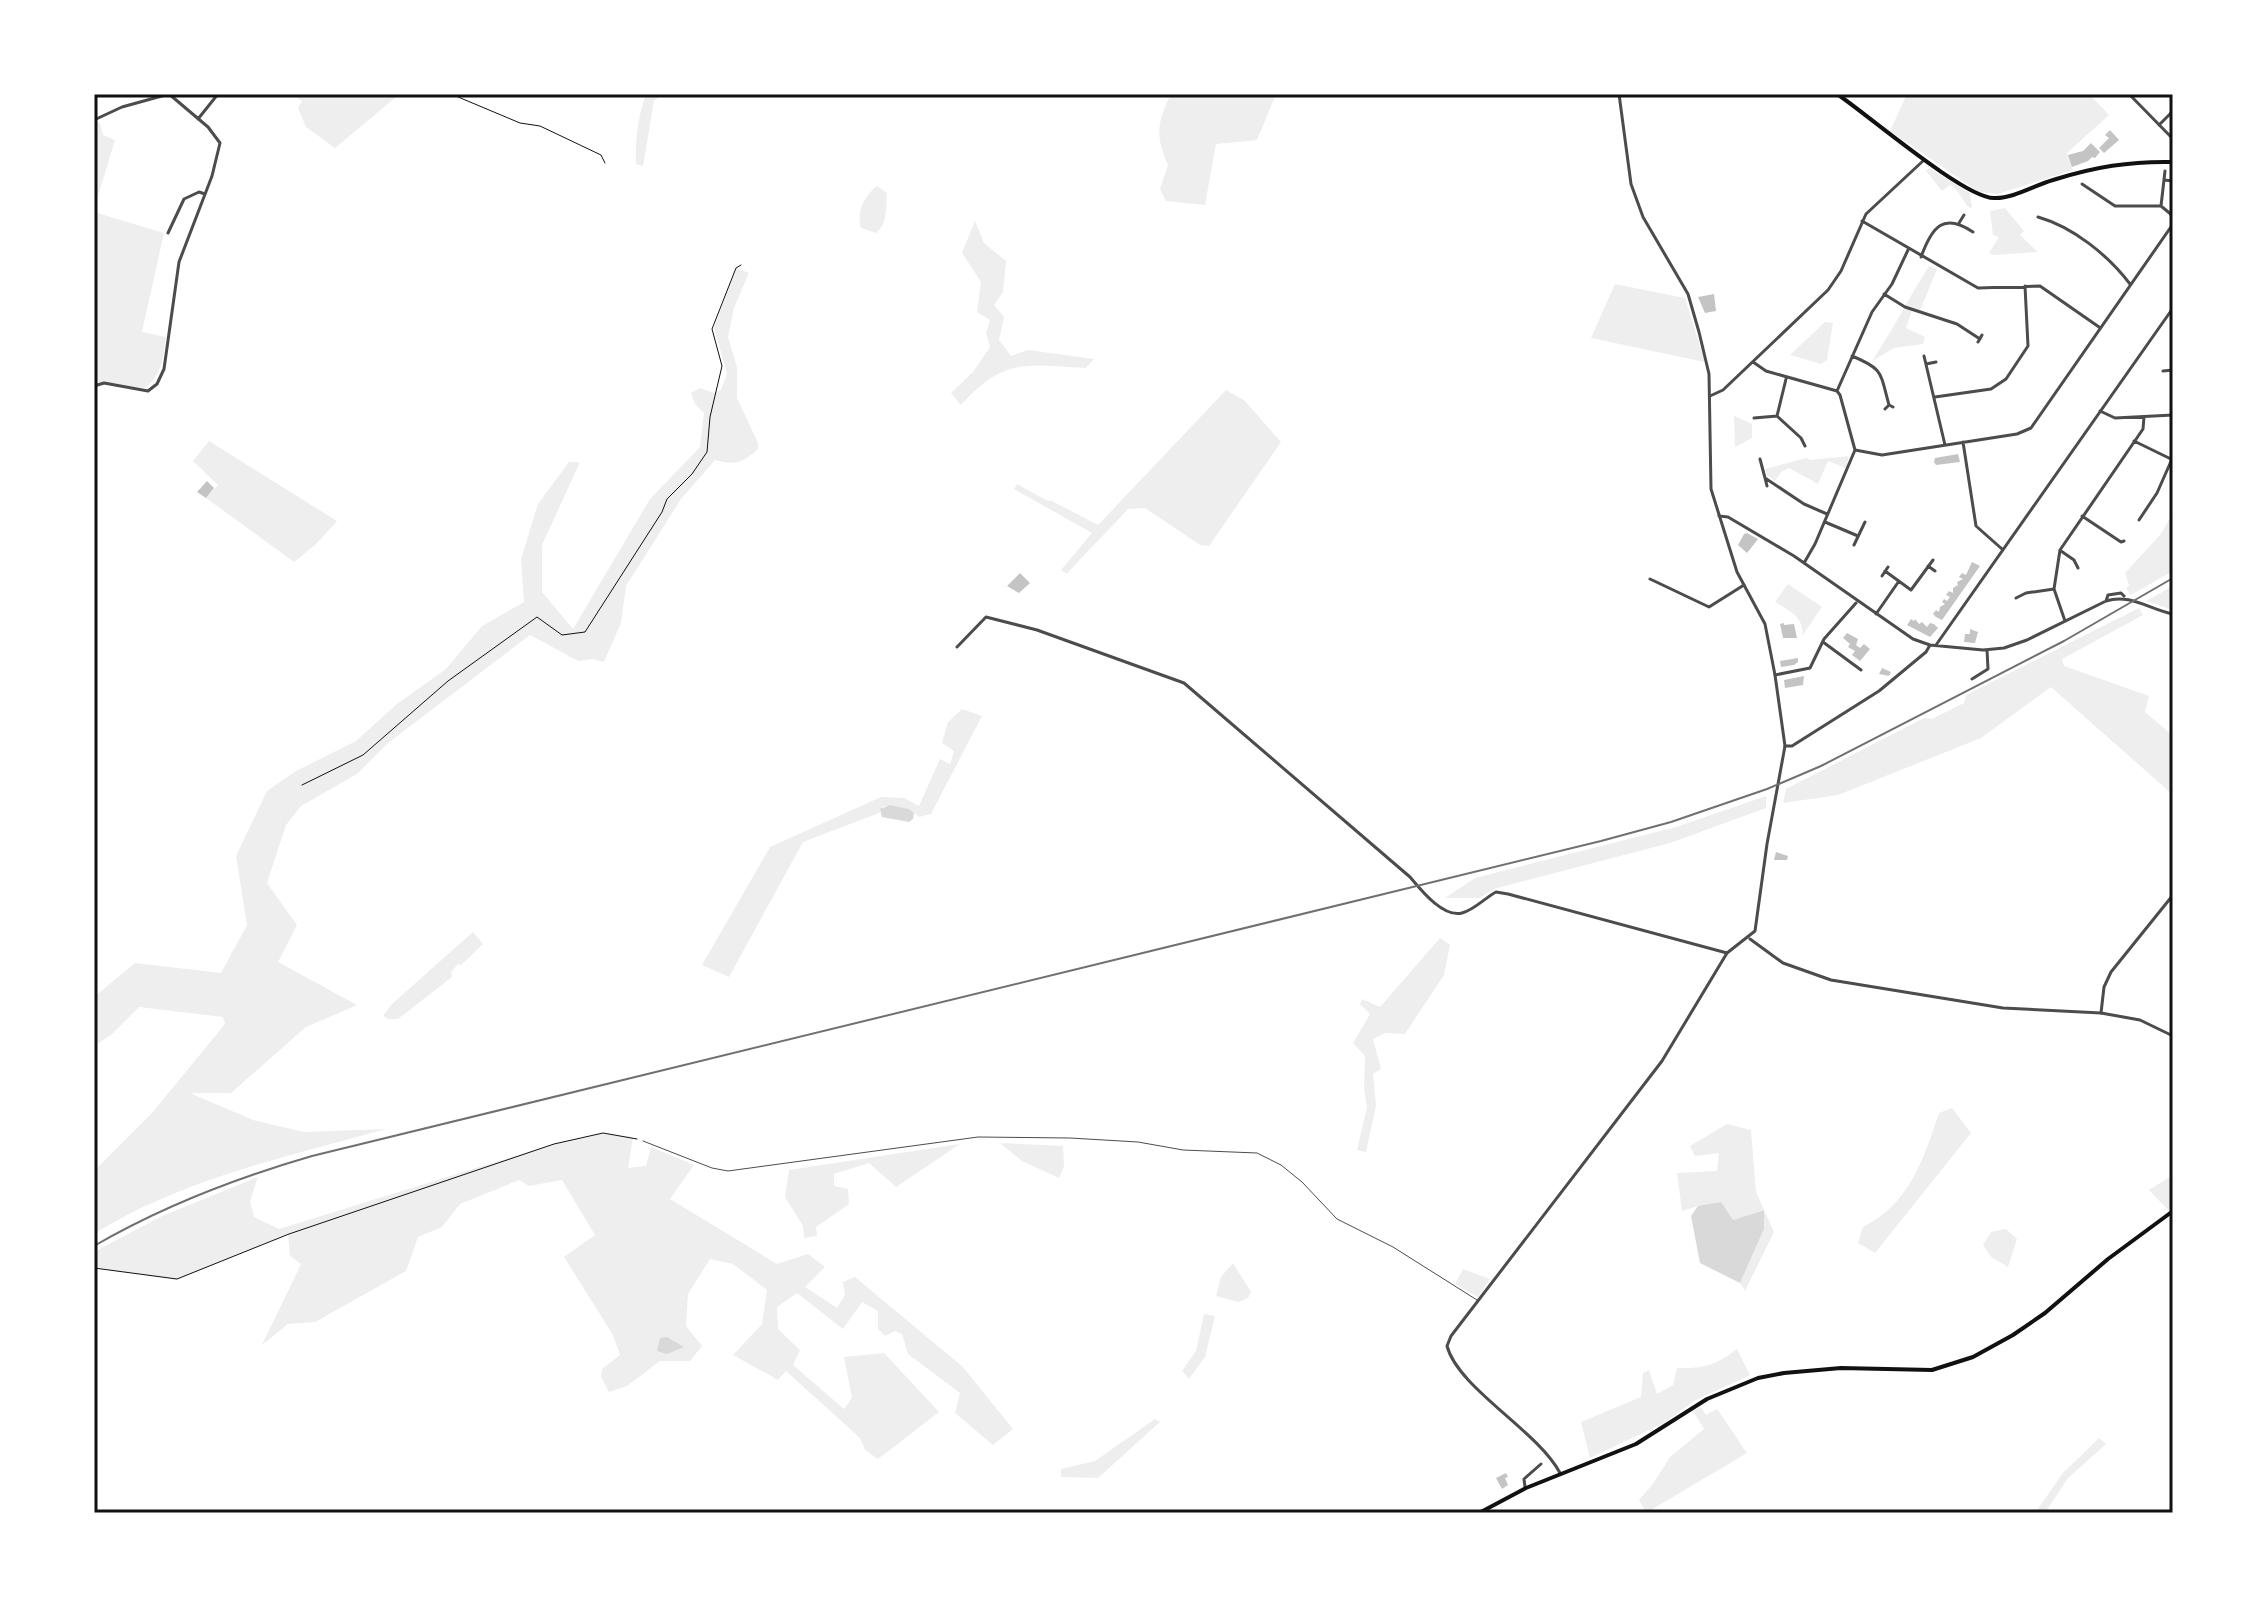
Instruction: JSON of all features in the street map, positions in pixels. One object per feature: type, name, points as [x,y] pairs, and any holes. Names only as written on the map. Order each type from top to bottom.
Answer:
[{"type":"main road","points":[[1837,94],[1973,192],[1996,199],[2099,166],[2126,162],[2173,162]]},
{"type":"main road","points":[[1479,1513],[1560,1473],[1636,1444],[1707,1399],[1767,1376],[1857,1367],[1925,1371],[1956,1364],[1991,1349],[2029,1324],[2173,1211]]},
{"type":"street","points":[[94,120],[122,107],[169,94],[216,135],[220,143],[212,176],[179,262],[164,369],[157,384],[148,391],[104,383],[94,386]]},
{"type":"street","points":[[198,119],[218,94]]},
{"type":"street","points":[[1560,1473],[1544,1452],[1457,1367],[1447,1346],[1451,1336],[1662,1061],[1727,953],[1755,931],[1785,746],[1765,624],[1731,558],[1710,477],[1709,374],[1688,294],[1643,217],[1631,184],[1619,94]]},
{"type":"street","points":[[2129,94],[2173,139]]},
{"type":"street","points":[[2159,125],[2173,111]]},
{"type":"street","points":[[1710,396],[1723,390],[1828,290],[1841,271],[1870,208],[1925,159]]},
{"type":"street","points":[[2161,206],[2165,171]]},
{"type":"street","points":[[2164,180],[2173,181]]},
{"type":"street","points":[[2088,188],[2093,181]]},
{"type":"street","points":[[2082,184],[2115,206],[2161,206],[2173,216]]},
{"type":"street","points":[[168,233],[184,199],[199,192],[205,194]]},
{"type":"street","points":[[2044,219],[2046,211]]},
{"type":"street","points":[[1959,223],[1964,215]]},
{"type":"street","points":[[2038,217],[2057,222],[2109,260],[2130,284]]},
{"type":"street","points":[[1862,221],[1978,288],[2040,286],[2100,327]]},
{"type":"street","points":[[1921,257],[1931,232],[1945,223],[1959,223],[1973,232]]},
{"type":"street","points":[[1855,450],[1882,455],[2017,434],[2031,428],[2173,224]]},
{"type":"street","points":[[1804,563],[1855,450],[1837,391],[1872,312],[1908,250]]},
{"type":"street","points":[[1935,397],[1991,389],[2006,379],[2028,346],[2025,286]]},
{"type":"street","points":[[1884,294],[1905,307],[1957,324],[1980,339]]},
{"type":"street","points":[[1936,646],[2173,308]]},
{"type":"street","points":[[1852,356],[1875,366],[1880,372],[1891,406],[1885,409]]},
{"type":"street","points":[[1924,356],[1945,445]]},
{"type":"street","points":[[1753,362],[1766,371],[1837,391]]},
{"type":"street","points":[[1926,364],[1936,362]]},
{"type":"street","points":[[2163,371],[2171,370],[2169,364]]},
{"type":"street","points":[[1777,416],[1787,377]]},
{"type":"street","points":[[2100,411],[2115,418],[2173,415]]},
{"type":"street","points":[[1754,417],[1777,416],[1801,438],[1805,446]]},
{"type":"street","points":[[2065,621],[2054,589],[2060,550],[2143,429],[2144,417]]},
{"type":"street","points":[[1801,438],[1808,434]]},
{"type":"street","points":[[2134,441],[2172,460],[2157,493],[2140,516]]},
{"type":"street","points":[[1963,442],[1976,526],[2002,549]]},
{"type":"street","points":[[1760,459],[1767,486]]},
{"type":"street","points":[[1765,478],[1804,504],[1827,514]]},
{"type":"street","points":[[1719,516],[1728,517],[1804,563],[1913,639],[1930,645],[1985,650],[2015,645],[2106,601],[2124,597],[2173,614]]},
{"type":"street","points":[[2082,516],[2122,542]]},
{"type":"street","points":[[1824,522],[1858,536]]},
{"type":"street","points":[[1854,545],[1865,522]]},
{"type":"street","points":[[2060,550],[2078,565]]},
{"type":"street","points":[[1885,571],[1911,590],[1933,560]]},
{"type":"street","points":[[1928,566],[1935,571]]},
{"type":"street","points":[[1650,579],[1709,607],[1744,585]]},
{"type":"street","points":[[1876,614],[1899,581]]},
{"type":"street","points":[[2016,598],[2024,592],[2054,589]]},
{"type":"street","points":[[1775,675],[1807,670],[1823,642],[1857,602]]},
{"type":"street","points":[[957,647],[986,617],[1037,630],[1184,683],[1410,877],[1432,902],[1453,913],[1460,914],[1496,892],[1727,953]]},
{"type":"street","points":[[1823,642],[1861,670]]},
{"type":"street","points":[[1785,746],[1792,746],[1879,691],[1926,652],[1930,645]]},
{"type":"street","points":[[1973,669],[1974,677],[1988,669],[1985,650]]},
{"type":"street","points":[[1850,670],[1854,665]]},
{"type":"street","points":[[2101,1013],[2104,987],[2111,972],[2173,895]]},
{"type":"street","points":[[1749,938],[1783,963],[1831,980],[2003,1008],[2101,1013],[2140,1020],[2173,1036]]},
{"type":"street","points":[[1526,1488],[1523,1480],[1540,1466],[1534,1463]]},
{"type":"street","points":[[1488,1507],[1491,1513]]},
{"type":"lane","points":[[643,1141],[712,1168],[728,1171],[978,1137],[1111,1140],[1183,1150],[1257,1153],[1281,1165],[1302,1182],[1337,1219],[1393,1247],[1479,1301]]},
{"type":"path","points":[[451,94],[520,123],[540,126],[601,155],[605,163]]},
{"type":"path","points":[[302,785],[363,755],[448,681],[537,617],[562,635],[585,632],[662,512],[667,499],[692,474],[707,452],[710,417],[722,366],[712,329],[736,268],[741,265]]},
{"type":"path","points":[[94,1268],[177,1279],[289,1234],[554,1144],[603,1133],[643,1141]]},
{"type":"shaded area","points":[[298,94],[392,94],[396,97],[335,148],[306,127],[298,108],[302,101],[296,97]]},
{"type":"shaded area","points":[[646,94],[663,94],[654,101],[643,166],[636,164],[636,146]]},
{"type":"shaded area","points":[[1171,94],[1276,94],[1257,140],[1216,144],[1205,205],[1166,201],[1160,189],[1168,165],[1159,129]]},
{"type":"shaded area","points":[[1907,94],[2089,94],[2109,115],[2067,153],[2073,170],[1998,194],[1979,192],[1890,131]]},
{"type":"shaded area","points":[[95,122],[100,123],[103,135],[115,140],[94,209]]},
{"type":"shaded area","points":[[1929,168],[1970,193],[1972,208],[1950,185],[1942,191],[1926,171]]},
{"type":"shaded area","points":[[877,186],[887,193],[884,220],[876,233],[861,228],[860,210]]},
{"type":"shaded area","points":[[2005,208],[2024,231],[2020,235],[2038,252],[1989,253],[1999,237],[1993,235],[1990,211]]},
{"type":"shaded area","points":[[94,212],[164,233],[142,332],[166,337],[159,371],[145,388],[94,382]]},
{"type":"shaded area","points":[[975,221],[984,243],[1006,261],[1003,292],[994,305],[1004,317],[999,340],[1011,356],[1028,350],[1094,359],[1086,368],[1031,366],[1004,371],[976,390],[961,405],[951,393],[973,372],[990,347],[986,333],[990,320],[977,312],[981,282],[962,253]]},
{"type":"shaded area","points":[[1929,266],[1937,269],[1919,313],[1912,311],[1906,328],[1925,337],[1923,344],[1894,348],[1872,361],[1887,337]]},
{"type":"shaded area","points":[[736,268],[749,273],[734,308],[728,337],[737,367],[737,398],[758,449],[738,462],[715,460],[681,499],[626,586],[621,623],[604,662],[592,659],[578,661],[530,635],[388,743],[357,774],[301,806],[286,825],[267,883],[297,925],[278,962],[357,1005],[306,1027],[231,1093],[190,1093],[253,1120],[304,1132],[386,1129],[199,1184],[163,1198],[94,1234],[94,1171],[152,1113],[225,1024],[223,1017],[139,1007],[111,1035],[94,1046],[94,997],[135,963],[221,973],[247,925],[236,856],[267,791],[296,771],[356,741],[397,704],[446,669],[482,626],[524,602],[521,559],[538,504],[569,462],[580,462],[542,545],[542,592],[573,629],[650,499],[700,447],[704,413],[695,404],[691,393],[700,388],[714,393],[721,390],[727,373],[714,328]]},
{"type":"shaded area","points":[[1615,284],[1685,298],[1705,362],[1591,338]]},
{"type":"shaded area","points":[[1825,322],[1833,323],[1827,360],[1821,364],[1790,355]]},
{"type":"shaded area","points":[[1226,390],[1244,400],[1281,442],[1209,546],[1200,545],[1145,508],[1128,509],[1067,574],[1061,570],[1092,533],[1014,489],[1017,484],[1098,525]]},
{"type":"shaded area","points":[[1734,416],[1752,424],[1752,438],[1735,447]]},
{"type":"shaded area","points":[[209,441],[337,521],[294,562],[206,498],[218,485],[193,461]]},
{"type":"shaded area","points":[[1849,456],[1846,468],[1828,461],[1818,484],[1789,468],[1781,472],[1775,481],[1765,469],[1806,458]]},
{"type":"shaded area","points":[[2173,513],[2173,571],[2131,595],[2126,588],[2129,586],[2125,573],[2160,535]]},
{"type":"shaded area","points":[[1788,584],[1822,607],[1802,636],[1798,619],[1775,602]]},
{"type":"shaded area","points":[[2173,586],[2173,610],[2146,601]]},
{"type":"shaded area","points":[[2139,608],[2143,615],[2062,659],[2064,666],[2149,696],[2145,712],[2173,736],[2173,795],[2051,687],[1981,738],[1838,795],[1783,803],[1786,789],[1924,718],[1932,719],[1964,703],[1966,695]]},
{"type":"shaded area","points":[[962,709],[982,716],[931,814],[919,817],[909,809],[883,806],[879,813],[803,842],[729,977],[702,965],[770,847],[881,797],[904,798],[919,806],[940,759],[950,764],[954,751],[942,743],[948,722]]},
{"type":"shaded area","points":[[1766,796],[1766,808],[1670,843],[1497,888],[1479,898],[1445,898],[1475,878],[1676,827]]},
{"type":"shaded area","points":[[890,805],[909,809],[914,813],[913,819],[909,822],[882,817],[880,809]]},
{"type":"shaded area","points":[[473,932],[483,944],[461,965],[458,964],[451,972],[452,977],[398,1019],[383,1016],[392,1004]]},
{"type":"shaded area","points":[[1440,938],[1450,945],[1444,975],[1405,1034],[1385,1033],[1373,1039],[1381,1069],[1373,1074],[1376,1106],[1366,1152],[1357,1150],[1367,1107],[1365,1056],[1353,1043],[1370,1014],[1360,1004],[1362,999],[1380,1007]]},
{"type":"shaded area","points":[[1952,1108],[1971,1133],[1875,1253],[1858,1243],[1863,1227],[1892,1206],[1913,1179],[1939,1113]]},
{"type":"shaded area","points":[[1727,1124],[1751,1130],[1756,1192],[1774,1232],[1745,1291],[1740,1283],[1764,1229],[1763,1210],[1733,1220],[1698,1206],[1682,1211],[1677,1173],[1717,1171],[1719,1153],[1695,1156],[1690,1146]]},
{"type":"shaded area","points":[[603,1133],[633,1137],[628,1168],[646,1166],[651,1147],[694,1165],[670,1199],[777,1264],[808,1254],[825,1267],[805,1287],[837,1308],[845,1295],[843,1282],[855,1277],[963,1367],[1013,1429],[993,1445],[955,1413],[960,1393],[908,1354],[902,1334],[895,1331],[885,1336],[878,1329],[878,1311],[862,1302],[843,1329],[797,1293],[777,1307],[778,1329],[800,1350],[793,1365],[844,1409],[852,1398],[844,1357],[884,1353],[939,1412],[878,1459],[865,1450],[860,1438],[786,1371],[778,1380],[733,1355],[762,1324],[767,1290],[733,1264],[710,1259],[688,1294],[686,1326],[702,1346],[690,1361],[660,1361],[627,1386],[609,1392],[601,1377],[602,1369],[620,1355],[613,1335],[564,1257],[595,1235],[562,1180],[529,1186],[519,1180],[460,1204],[442,1227],[418,1237],[406,1271],[315,1322],[288,1324],[262,1345],[301,1264],[290,1256],[288,1234],[176,1280],[94,1268],[94,1252],[160,1217],[258,1177],[250,1201],[254,1217],[279,1229],[554,1144]]},
{"type":"shaded area","points":[[1000,1143],[1063,1146],[1064,1167],[1059,1178],[1022,1161]]},
{"type":"shaded area","points":[[960,1144],[896,1187],[869,1163],[834,1174],[834,1186],[848,1189],[849,1204],[816,1227],[817,1236],[804,1238],[803,1226],[785,1197],[789,1170]]},
{"type":"shaded area","points":[[2173,1175],[2173,1206],[2168,1210],[2149,1190]]},
{"type":"shaded area","points":[[1721,1202],[1733,1220],[1764,1210],[1764,1229],[1740,1283],[1700,1263],[1691,1216],[1698,1206]]},
{"type":"shaded area","points":[[2006,1229],[2017,1239],[2008,1267],[1991,1257],[1983,1245],[1991,1232]]},
{"type":"shaded area","points":[[1233,1263],[1251,1292],[1248,1298],[1238,1302],[1216,1296],[1221,1277]]},
{"type":"shaded area","points":[[1463,1269],[1490,1279],[1478,1297],[1455,1284]]},
{"type":"shaded area","points":[[1204,1314],[1215,1316],[1205,1357],[1189,1379],[1182,1371],[1196,1351]]},
{"type":"shaded area","points":[[667,1337],[684,1347],[667,1354],[657,1351],[660,1338]]},
{"type":"shaded area","points":[[1737,1349],[1750,1375],[1694,1401],[1664,1423],[1590,1458],[1581,1422],[1641,1397],[1643,1373],[1649,1370],[1657,1394],[1673,1385],[1677,1368],[1709,1365]]},
{"type":"shaded area","points":[[1701,1407],[1706,1415],[1717,1409],[1747,1453],[1646,1513],[1639,1500],[1670,1457],[1704,1429],[1693,1411]]},
{"type":"shaded area","points":[[1155,1419],[1160,1422],[1098,1478],[1061,1477],[1061,1469],[1095,1461]]},
{"type":"shaded area","points":[[2099,1438],[2106,1444],[2068,1478],[2045,1513],[2035,1513],[2063,1473]]},
{"type":"building","points":[[2110,130],[2119,140],[2104,153],[2099,148],[2109,138],[2105,135]]},
{"type":"building","points":[[2091,143],[2100,152],[2095,158],[2072,167],[2068,155],[2083,151]]},
{"type":"building","points":[[1714,294],[1716,311],[1705,313],[1698,297]]},
{"type":"building","points":[[1958,454],[1960,462],[1936,465],[1934,462],[1935,458]]},
{"type":"building","points":[[207,481],[214,488],[206,498],[197,492]]},
{"type":"building","points":[[1747,533],[1758,539],[1747,553],[1738,545]]},
{"type":"building","points":[[1972,562],[1980,566],[1942,620],[1936,617],[1933,614],[1945,604],[1942,602],[1944,599],[1947,601],[1950,597],[1946,595],[1949,591],[1953,593],[1957,582],[1963,579],[1959,577],[1962,573],[1966,575]]},
{"type":"building","points":[[1020,573],[1030,583],[1019,593],[1007,586]]},
{"type":"building","points":[[1911,619],[1927,627],[1930,623],[1934,624],[1938,628],[1930,637],[1907,625]]},
{"type":"building","points":[[1780,624],[1794,624],[1797,638],[1783,638]]},
{"type":"building","points":[[1970,629],[1978,632],[1975,643],[1964,642],[1965,634],[1970,634]]},
{"type":"building","points":[[1847,633],[1858,639],[1856,645],[1860,648],[1864,644],[1870,649],[1860,661],[1852,655],[1855,651],[1848,647],[1850,644],[1843,638]]},
{"type":"building","points":[[1798,658],[1794,665],[1781,667],[1780,661]]},
{"type":"building","points":[[1882,668],[1891,672],[1889,676],[1879,674]]},
{"type":"building","points":[[1804,676],[1803,685],[1785,688],[1784,680]]},
{"type":"building","points":[[1776,852],[1788,856],[1787,860],[1774,860]]},
{"type":"building","points":[[1506,1473],[1508,1485],[1502,1489],[1496,1478]]},
{"type":"railway","points":[[94,1246],[200,1194],[312,1156],[1671,822],[1767,789],[1821,766],[2064,641],[2173,578]]}]
